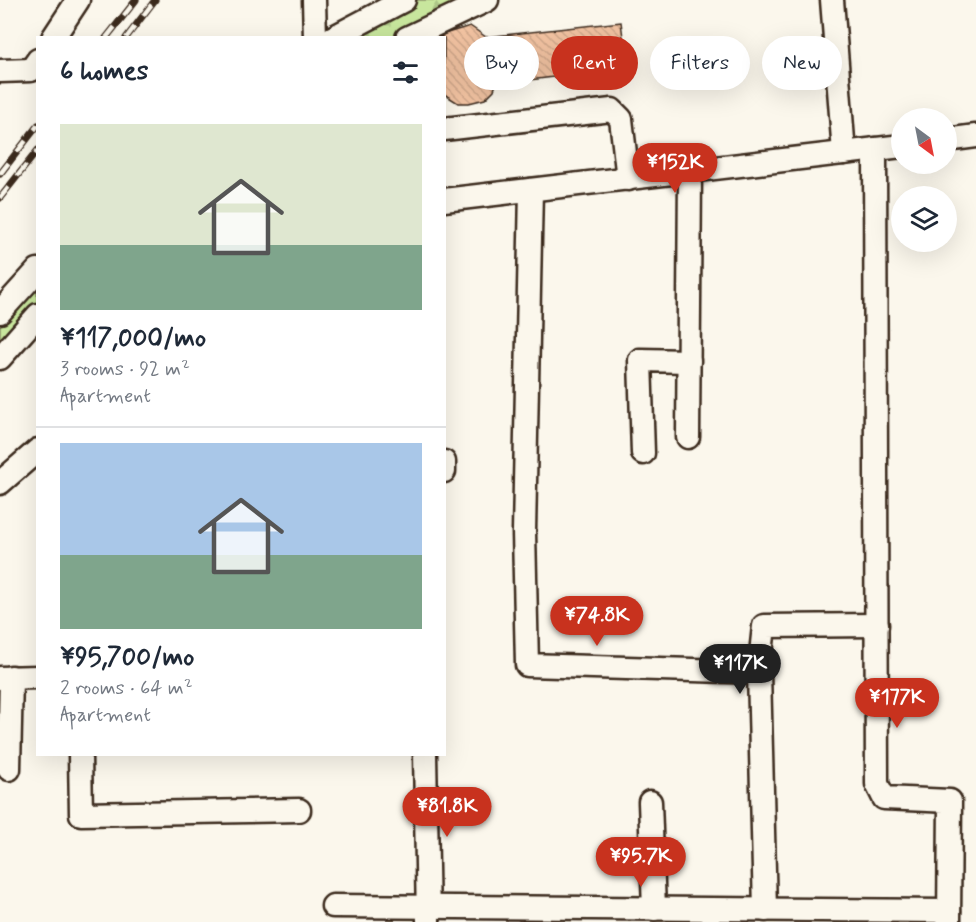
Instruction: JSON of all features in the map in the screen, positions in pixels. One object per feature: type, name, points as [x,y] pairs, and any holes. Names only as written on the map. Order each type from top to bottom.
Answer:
[{"type":"street","points":[[54,36],[78,0]]},
{"type":"street","points":[[314,0],[315,36]]},
{"type":"street","points":[[336,36],[404,0]]},
{"type":"street","points":[[410,36],[463,5],[487,0]]},
{"type":"street","points":[[831,0],[844,153]]},
{"type":"street","points":[[0,70],[31,70],[36,63]]},
{"type":"street","points":[[446,129],[612,110],[621,119],[628,178]]},
{"type":"street","points":[[957,139],[976,136]]},
{"type":"street","points":[[446,200],[891,147]]},
{"type":"street","points":[[333,906],[372,914],[587,915],[654,909],[699,916],[765,910],[949,917],[950,801],[884,798],[877,784],[875,149]]},
{"type":"street","points":[[688,436],[690,172]]},
{"type":"street","points":[[531,190],[524,532],[527,665],[759,672]]},
{"type":"street","points":[[0,312],[36,272]]},
{"type":"street","points":[[0,358],[36,317]]},
{"type":"street","points":[[643,453],[640,360],[688,361]]},
{"type":"street","points":[[0,483],[36,452]]},
{"type":"street","points":[[765,910],[759,672],[764,626],[877,626]]},
{"type":"street","points":[[9,769],[6,678],[36,677]]},
{"type":"street","points":[[80,756],[81,814],[299,810]]},
{"type":"street","points":[[425,756],[428,914]]},
{"type":"street","points":[[650,802],[654,909]]},
{"type":"green space","points":[[412,0],[455,0],[457,6],[395,36],[347,36]]},
{"type":"green space","points":[[36,279],[36,304],[0,345],[0,320]]},
{"type":"building","points":[[621,22],[623,36],[551,36],[551,77],[539,79],[539,36],[495,36]]},
{"type":"building","points":[[470,26],[485,36],[464,36],[464,90],[494,90],[485,99],[458,103],[446,95],[446,36],[442,36]]},
{"type":"railway","points":[[108,36],[136,0]]},
{"type":"railway","points":[[128,36],[155,0]]},
{"type":"railway","points":[[0,174],[36,128]]},
{"type":"railway","points":[[0,198],[36,153]]}]
